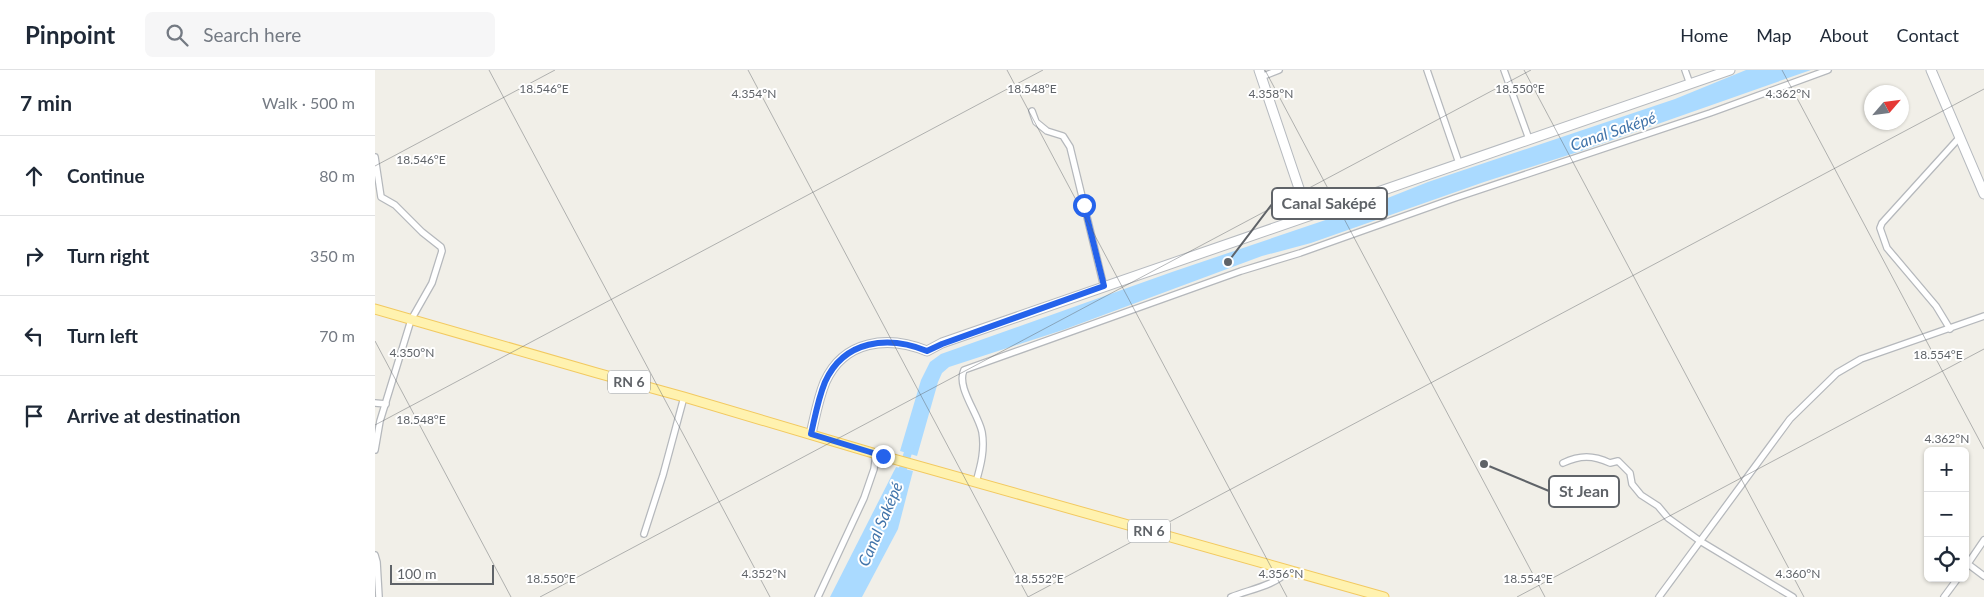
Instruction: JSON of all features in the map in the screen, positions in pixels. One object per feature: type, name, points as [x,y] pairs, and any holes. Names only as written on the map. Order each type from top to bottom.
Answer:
[{"type":"main road","name":"RN 6","points":[[375,309],[597,374],[685,397],[879,455],[1384,597]]},
{"type":"street","points":[[1279,70],[1260,73],[1308,215]]},
{"type":"street","points":[[1427,70],[1459,163]]},
{"type":"street","points":[[1504,70],[1529,139]]},
{"type":"street","points":[[1685,70],[1690,84]]},
{"type":"street","points":[[811,434],[825,383],[832,370],[846,356],[860,346],[894,342],[911,344],[927,351],[1104,286],[1730,70]]},
{"type":"street","points":[[977,482],[981,464],[982,439],[977,414],[964,390],[961,376],[964,370],[1175,294],[1710,113],[1828,70]]},
{"type":"street","points":[[1931,70],[1984,194]]},
{"type":"street","points":[[1032,111],[1036,122],[1047,131],[1063,136],[1070,147],[1104,286]]},
{"type":"street","points":[[1950,329],[1935,306],[1887,248],[1880,228],[1882,223],[1959,138]]},
{"type":"street","points":[[375,157],[381,197],[395,205],[441,247],[442,251],[432,283],[411,320],[380,421],[375,450]]},
{"type":"street","points":[[1659,597],[1790,419],[1837,373],[1861,359],[1984,316]]},
{"type":"street","points":[[644,534],[685,397]]},
{"type":"street","points":[[375,404],[386,404]]},
{"type":"street","points":[[818,597],[864,498],[879,455]]},
{"type":"street","points":[[1563,462],[1575,457],[1596,457],[1610,463],[1618,461],[1630,473],[1632,484],[1641,495],[1658,506],[1668,518],[1700,542],[1793,597]]},
{"type":"street","points":[[1969,563],[1984,540]]},
{"type":"street","points":[[375,555],[379,597]]},
{"type":"street","points":[[1969,567],[1984,576]]},
{"type":"street","points":[[1231,597],[1272,583],[1281,578],[1288,570]]},
{"type":"street","points":[[1944,597],[1955,582]]},
{"type":"water","points":[[1746,70],[1811,70],[1311,243],[1262,256],[1063,330],[949,367],[942,373],[938,382],[917,456],[900,451],[921,380],[930,362],[941,354],[1172,272],[1370,205],[1428,182],[1675,99]]},
{"type":"water","points":[[896,467],[913,471],[898,529],[862,597],[830,597]]},
{"type":"waterway","name":"Canal Saképé","points":[[900,478],[911,443]]},
{"type":"place","name":"Canal Saképé","points":[[1228,262]]},
{"type":"place","name":"St Jean","points":[[1484,464]]},
{"type":"route","points":[[883,456],[811,434],[825,383],[832,370],[846,356],[860,346],[894,342],[911,344],[927,351],[1104,286],[1084,205]]}]
